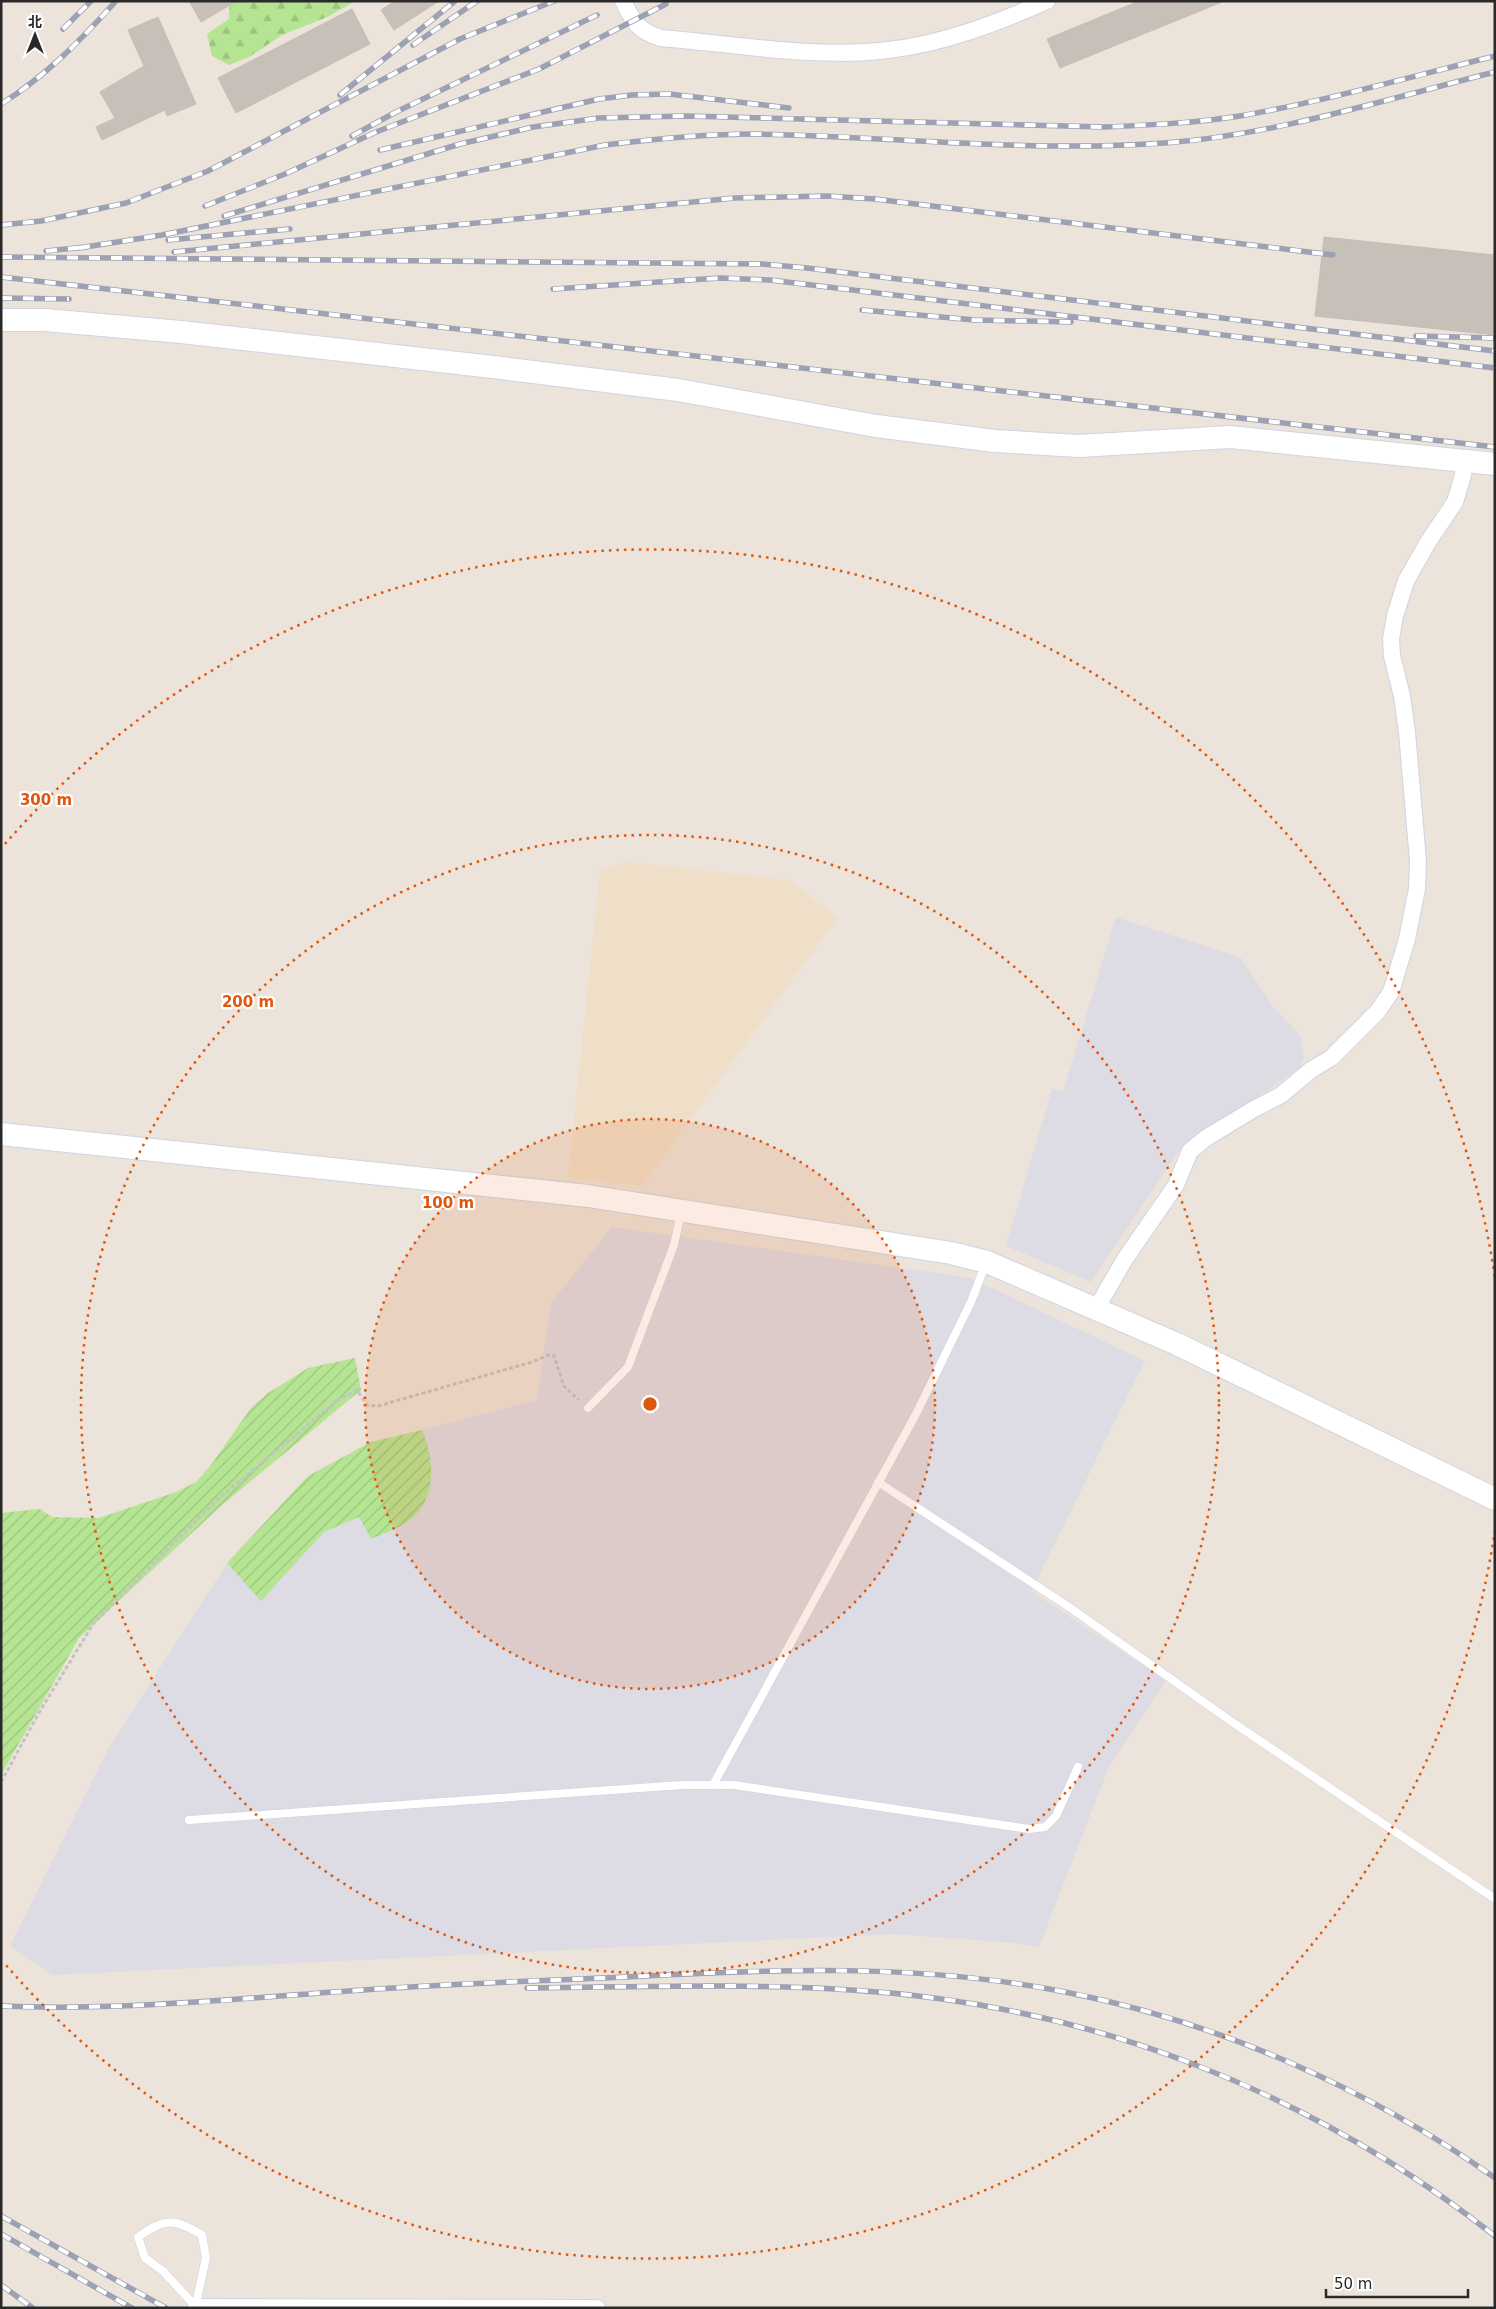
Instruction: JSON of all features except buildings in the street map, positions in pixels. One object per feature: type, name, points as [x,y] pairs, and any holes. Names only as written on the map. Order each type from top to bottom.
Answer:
[{"type":"street","points":[[623,1],[632,21],[650,35],[661,38],[834,53],[889,50],[951,37],[1012,16],[1047,1]]},
{"type":"street","points":[[1,320],[45,320],[181,332],[493,366],[678,390],[876,426],[995,441],[1079,446],[1230,437],[1495,464]]},
{"type":"street","points":[[1096,1309],[1125,1259],[1176,1185],[1190,1151],[1206,1138],[1281,1095],[1311,1070],[1331,1058],[1378,1011],[1392,992],[1407,939],[1417,890],[1418,861],[1407,732],[1402,696],[1392,656],[1391,639],[1395,616],[1406,581],[1428,542],[1455,502],[1463,475],[1464,460]]},
{"type":"street","points":[[1,1134],[578,1195],[951,1253],[987,1262],[1177,1344],[1495,1499]]},
{"type":"street","points":[[196,2307],[597,2308]]},
{"type":"lane","points":[[588,1408],[628,1367],[674,1245],[681,1211]]},
{"type":"lane","points":[[713,1785],[946,1353],[971,1302],[987,1262]]},
{"type":"lane","points":[[878,1482],[1069,1607],[1235,1724],[1495,1899]]},
{"type":"lane","points":[[189,1820],[682,1785],[734,1784],[1029,1829],[1045,1827],[1056,1816],[1078,1767]]},
{"type":"lane","points":[[181,2222],[202,2235],[206,2258],[196,2307],[163,2271],[145,2258],[138,2237],[157,2224],[181,2222]]},
{"type":"path","points":[[1,1782],[45,1703],[93,1624],[217,1500],[338,1400],[357,1390],[367,1404],[378,1406],[532,1362],[548,1355],[554,1356],[564,1386],[588,1408]]},
{"type":"shaded area","points":[[626,862],[789,880],[838,917],[642,1186],[568,1178],[600,870]]},
{"type":"shaded area","points":[[1116,917],[1241,958],[1274,1008],[1300,1035],[1304,1058],[1299,1068],[1179,1151],[1091,1282],[1006,1246],[1052,1089],[1063,1092]]},
{"type":"shaded area","points":[[612,1227],[971,1278],[1145,1361],[1031,1591],[1166,1681],[1108,1769],[1039,1947],[1017,1943],[892,1934],[52,1975],[10,1946],[107,1751],[227,1563],[262,1600],[324,1532],[359,1516],[427,1440],[422,1430],[537,1400],[551,1303]]},
{"type":"green space","points":[[234,1],[356,1],[327,17],[282,35],[249,57],[229,65],[212,56],[207,34],[229,19],[229,5]]},
{"type":"green space","points":[[355,1358],[361,1390],[222,1505],[79,1638],[1,1775],[1,1513],[40,1509],[52,1517],[99,1518],[176,1492],[196,1482],[211,1465],[251,1408],[268,1393],[308,1368]]},
{"type":"green space","points":[[422,1430],[430,1455],[431,1482],[423,1506],[415,1516],[404,1524],[371,1539],[359,1517],[324,1532],[261,1601],[227,1563],[308,1476],[371,1442]]},
{"type":"railway","points":[[63,29],[91,1]]},
{"type":"railway","points":[[1,104],[48,70],[116,1]]},
{"type":"railway","points":[[340,95],[455,1]]},
{"type":"railway","points":[[413,45],[477,1]]},
{"type":"railway","points":[[1,225],[41,221],[126,203],[208,171],[460,39],[554,1]]},
{"type":"railway","points":[[205,206],[285,174],[376,132],[539,69],[666,4]]},
{"type":"railway","points":[[352,136],[396,112],[597,15]]},
{"type":"railway","points":[[224,216],[460,144],[533,127],[599,118],[687,116],[1104,127],[1172,123],[1240,116],[1272,110],[1495,56]]},
{"type":"railway","points":[[79,248],[162,235],[605,145],[679,137],[753,134],[1010,145],[1113,146],[1164,143],[1248,132],[1331,115],[1495,72]]},
{"type":"railway","points":[[380,150],[599,99],[632,95],[669,94],[789,108]]},
{"type":"railway","points":[[174,252],[735,198],[827,196],[875,199],[1333,255]]},
{"type":"railway","points":[[168,240],[290,229]]},
{"type":"railway","points":[[46,251],[86,247]]},
{"type":"railway","points":[[1,257],[762,264],[1495,351]]},
{"type":"railway","points":[[1,277],[1495,447]]},
{"type":"railway","points":[[553,289],[720,278],[770,280],[1495,368]]},
{"type":"railway","points":[[1,298],[69,299]]},
{"type":"railway","points":[[862,310],[975,320],[1071,322]]},
{"type":"railway","points":[[1416,336],[1495,338]]},
{"type":"railway","points":[[1,2006],[131,2006],[418,1986],[736,1972],[846,1971],[956,1976],[1065,1992],[1122,2005],[1179,2021],[1235,2040],[1290,2062],[1395,2115],[1446,2145],[1495,2178]]},
{"type":"railway","points":[[527,1988],[689,1986],[851,1990],[939,1999],[1025,2014],[1109,2035],[1192,2064],[1272,2098],[1349,2138],[1424,2184],[1495,2236]]},
{"type":"railway","points":[[1,2216],[166,2308]]},
{"type":"railway","points":[[1,2234],[132,2308]]},
{"type":"railway","points":[[1,2285],[33,2308]]}]
